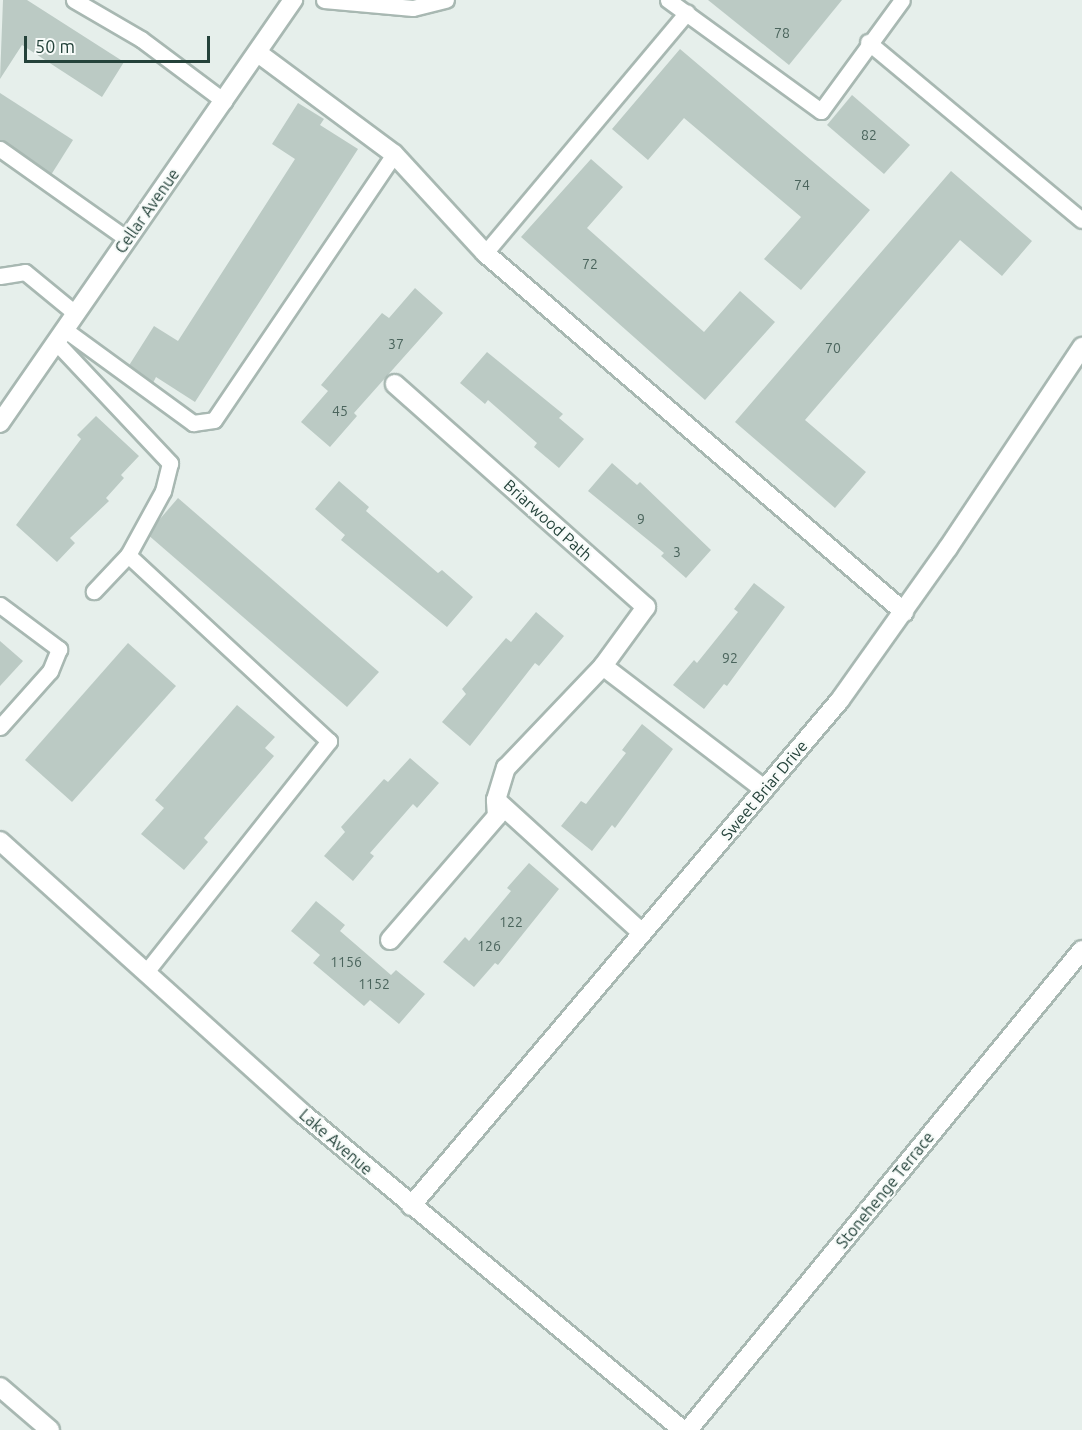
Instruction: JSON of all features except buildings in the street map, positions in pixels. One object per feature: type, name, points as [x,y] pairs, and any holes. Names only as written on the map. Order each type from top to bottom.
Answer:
[{"type":"street","name":"Cellar Avenue","points":[[0,423],[293,0]]},
{"type":"street","points":[[258,53],[394,154],[485,253],[904,612]]},
{"type":"street","name":"Sweet Briar Drive","points":[[411,1206],[840,700],[904,612],[1082,347]]},
{"type":"street","name":"Briarwood Path","points":[[390,940],[497,816],[496,800],[506,768],[603,666],[646,607],[395,384]]},
{"type":"street","points":[[603,666],[764,789]]},
{"type":"street","points":[[496,800],[642,933]]},
{"type":"street","name":"Lake Avenue","points":[[0,842],[145,973],[411,1206],[683,1430]]},
{"type":"street","name":"Stonehenge Terrace","points":[[688,1430],[1082,950]]},
{"type":"street","points":[[0,1387],[50,1430]]},
{"type":"lane","points":[[75,0],[141,39],[224,101]]},
{"type":"lane","points":[[324,0],[413,8],[446,0]]},
{"type":"lane","points":[[668,0],[821,111],[868,42],[902,0]]},
{"type":"lane","points":[[485,253],[687,12]]},
{"type":"lane","points":[[868,42],[1082,220]]},
{"type":"lane","points":[[0,149],[127,239]]},
{"type":"lane","points":[[59,335],[193,423],[214,420],[394,154]]},
{"type":"lane","points":[[0,276],[25,272],[75,313]]},
{"type":"lane","points":[[59,335],[170,463],[163,491],[128,555],[94,591]]},
{"type":"lane","points":[[128,555],[329,741],[145,973]]},
{"type":"lane","points":[[0,605],[59,649],[50,671],[0,727]]}]
